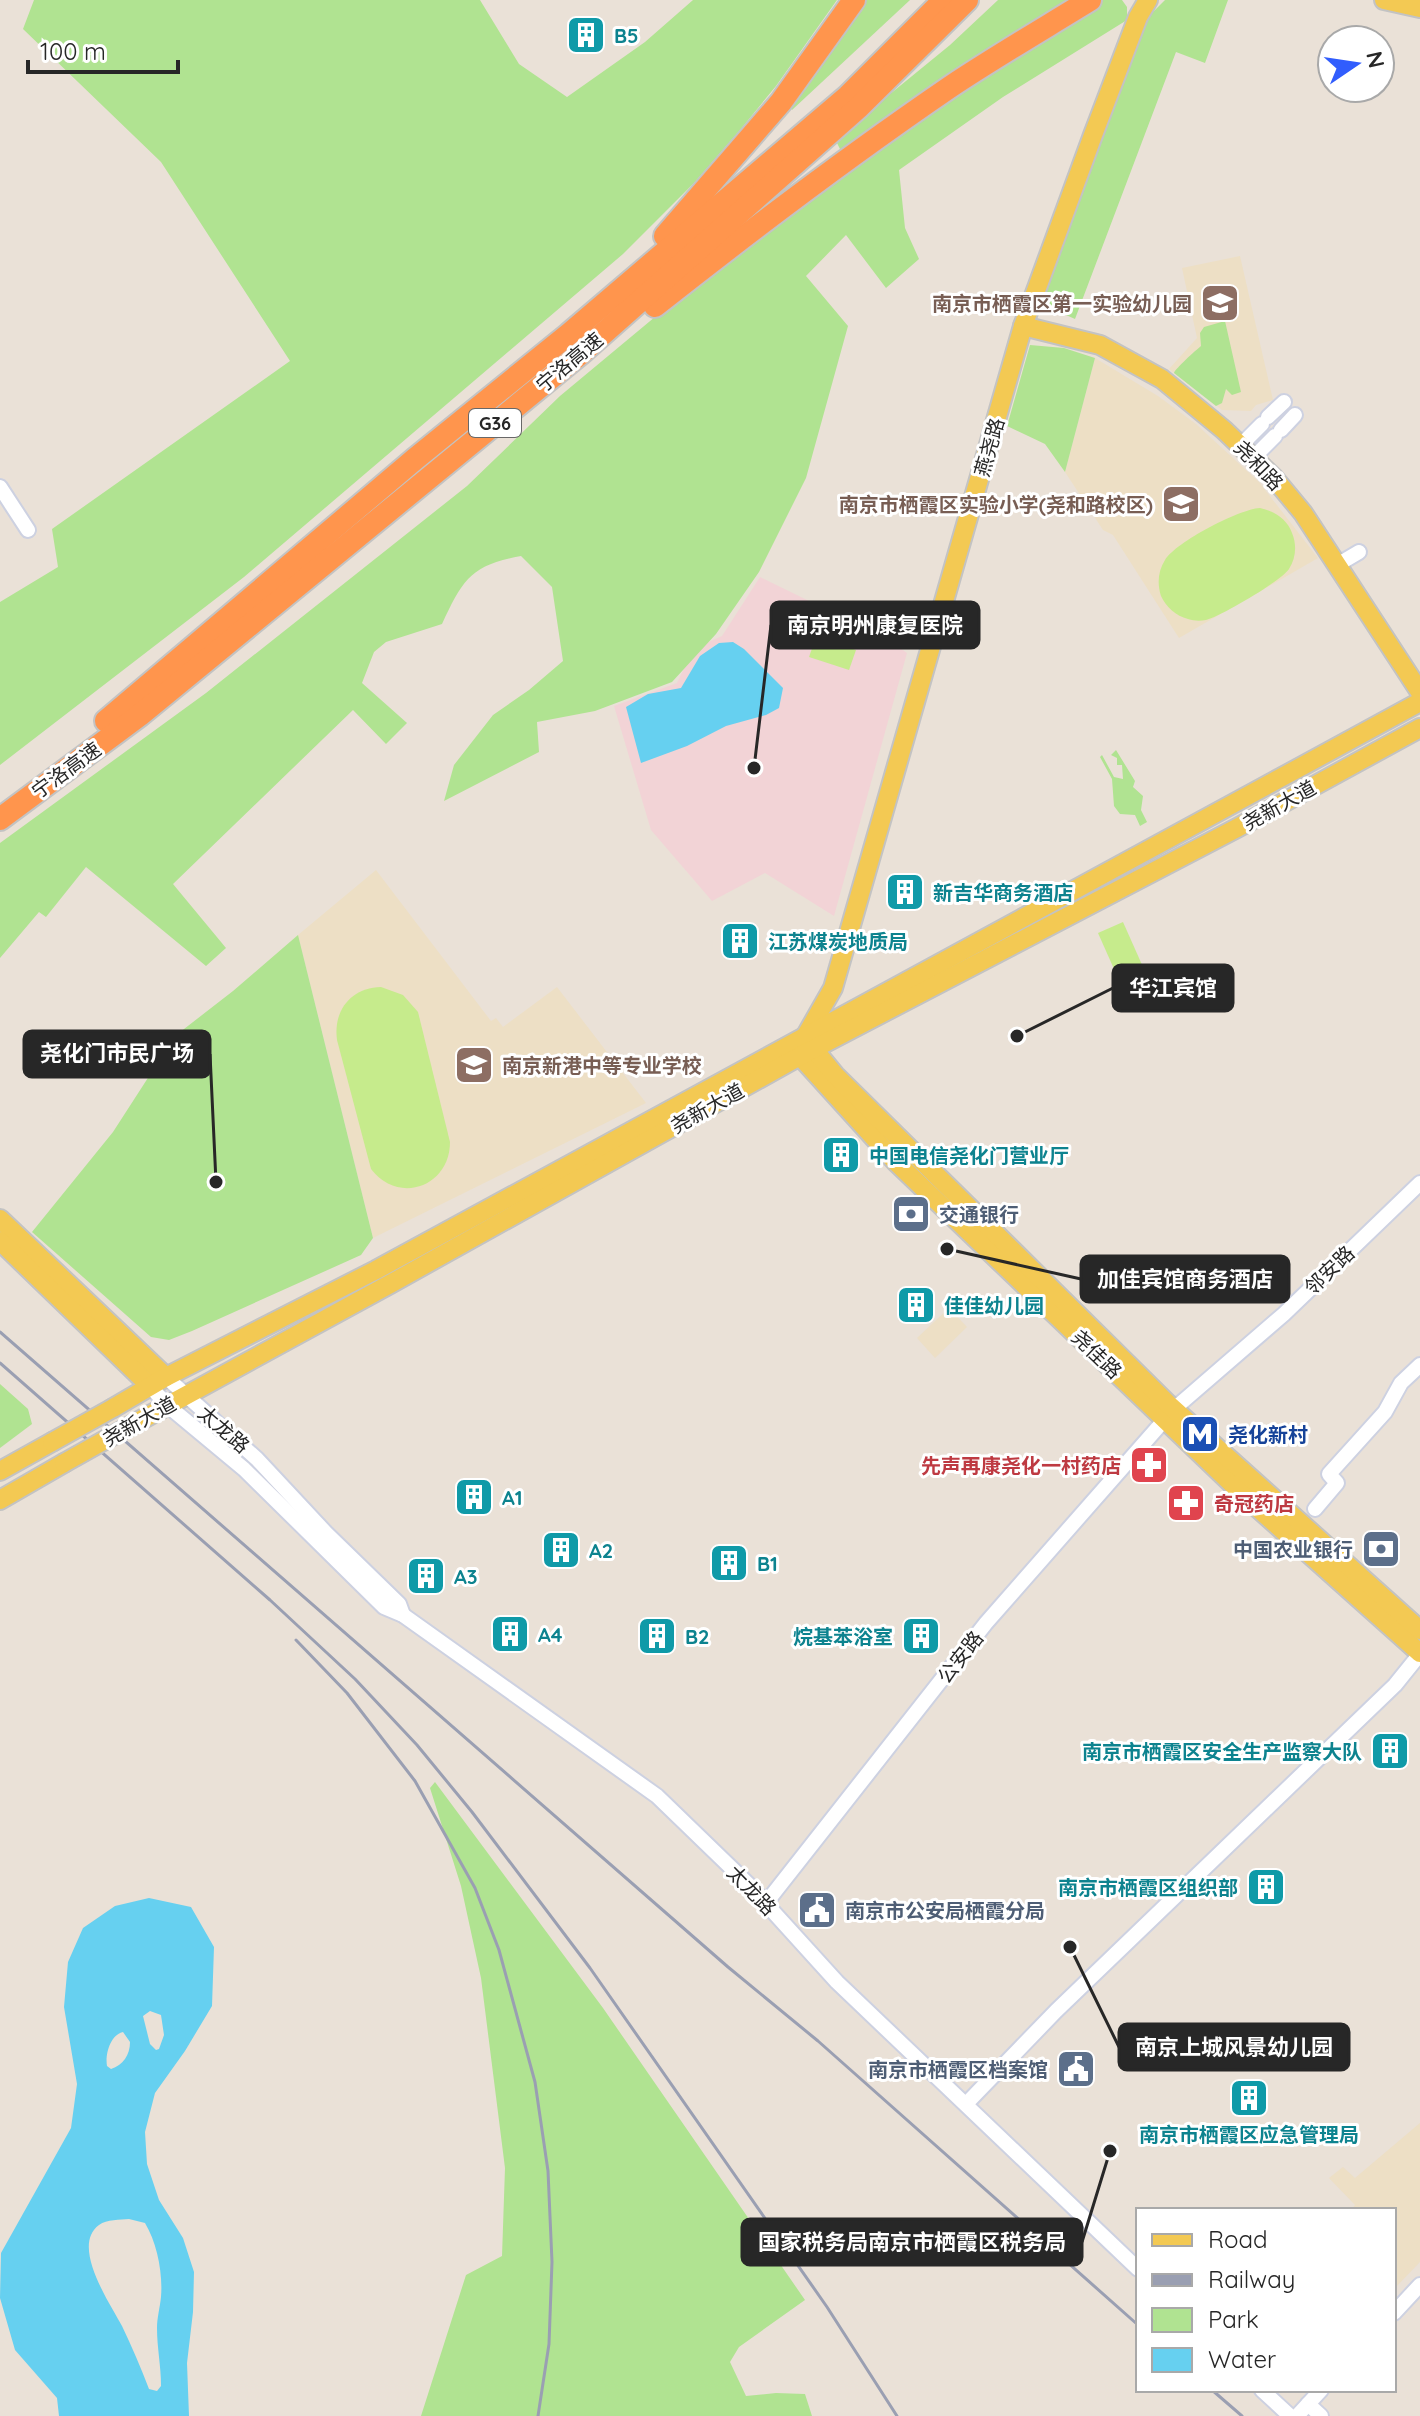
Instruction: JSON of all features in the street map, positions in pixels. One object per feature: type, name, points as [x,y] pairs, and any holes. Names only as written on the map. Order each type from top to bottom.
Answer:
[{"type":"highway","points":[[415,459],[520,360],[613,284],[669,233],[781,102],[854,0]]},
{"type":"highway","name":"宁洛高速","points":[[0,800],[129,704],[415,459],[569,334],[848,96],[944,0]]},
{"type":"highway","name":"宁洛高速","points":[[0,819],[140,715],[580,354],[859,107],[967,0]]},
{"type":"highway","points":[[512,410],[623,332],[719,256],[951,86],[1090,0]]},
{"type":"main road","name":"燕尧路","points":[[806,1045],[833,988],[1023,326],[1138,17],[1148,0]]},
{"type":"main road","points":[[1384,0],[1420,8]]},
{"type":"main road","name":"尧和路","points":[[1023,326],[1100,345],[1162,379],[1247,452],[1303,513],[1420,692]]},
{"type":"main road","name":"尧新大道","points":[[0,1500],[1420,702]]},
{"type":"main road","name":"尧新大道","points":[[0,1471],[158,1382],[806,1045],[1237,828],[1420,728]]},
{"type":"main road","name":"尧佳路","points":[[806,1045],[896,1162],[1169,1414],[1420,1630]]},
{"type":"main road","name":"太龙路","points":[[0,1219],[158,1382]]},
{"type":"main road","name":"太龙路","points":[[0,1241],[158,1382]]},
{"type":"main road","name":"尧佳路","points":[[1169,1414],[1251,1502],[1420,1654]]},
{"type":"street","points":[[1247,452],[1265,420],[1284,402]]},
{"type":"street","points":[[1247,452],[1278,433],[1295,415]]},
{"type":"street","points":[[0,487],[28,530]]},
{"type":"street","points":[[1337,565],[1359,552]]},
{"type":"street","name":"邻安路","points":[[1169,1414],[1284,1314],[1420,1183]]},
{"type":"street","points":[[1315,1509],[1337,1483],[1329,1474],[1385,1412],[1401,1383],[1420,1365]]},
{"type":"street","name":"太龙路","points":[[158,1382],[186,1396],[278,1480],[326,1533],[399,1604],[403,1615]]},
{"type":"street","name":"太龙路","points":[[158,1382],[167,1405],[244,1469],[384,1607],[403,1615],[657,1796],[766,1903],[837,1982],[1136,2267]]},
{"type":"street","name":"公安路","points":[[766,1903],[986,1623],[1169,1414]]},
{"type":"street","points":[[966,2104],[1132,1938],[1395,1685],[1420,1654]]},
{"type":"street","points":[[1396,2311],[1420,2285]]},
{"type":"street","points":[[1264,2392],[1290,2416]]},
{"type":"street","points":[[1297,2416],[1319,2392]]},
{"type":"street","points":[[1308,2404],[1321,2416]]},
{"type":"shaded area","name":"南京市栖霞区第一实验幼儿园","points":[[1240,256],[1273,400],[1256,405],[1251,411],[1222,410],[1169,369],[1197,338],[1182,268]]},
{"type":"shaded area","name":"南京市栖霞区实验小学(尧和路校区)","points":[[1095,358],[1158,396],[1196,424],[1259,482],[1318,558],[1179,638],[1113,535],[1103,530],[1065,472]]},
{"type":"shaded area","points":[[760,577],[887,639],[907,653],[834,916],[765,873],[712,901],[651,830],[614,706],[677,683],[686,664],[704,644],[722,636]]},
{"type":"shaded area","name":"南京新港中等专业学校","points":[[376,870],[491,1021],[496,1018],[503,1027],[557,987],[646,1103],[373,1238],[298,935]]},
{"type":"shaded area","points":[[949,1308],[967,1327],[935,1358],[917,1338]]},
{"type":"shaded area","points":[[1420,2123],[1420,2262],[1396,2287],[1396,2208],[1353,2208],[1355,2205],[1329,2178],[1343,2167],[1355,2178]]},
{"type":"green space","points":[[34,0],[480,0],[519,64],[567,97],[645,42],[693,0],[837,0],[776,86],[740,130],[694,183],[623,254],[244,577],[0,765],[0,602],[58,567],[52,529],[290,361],[161,162],[23,29]]},
{"type":"green space","points":[[858,0],[910,0],[792,110],[785,100]]},
{"type":"green space","points":[[998,0],[1068,0],[841,151],[835,139],[950,45]]},
{"type":"green space","points":[[1102,0],[1122,0],[1127,7],[1127,20],[1003,97],[899,170],[905,228],[919,259],[886,288],[846,235],[806,276],[848,326],[806,478],[759,572],[716,634],[672,682],[595,711],[537,722],[539,752],[444,801],[454,765],[493,715],[563,661],[552,587],[521,556],[491,564],[463,585],[442,624],[386,642],[374,652],[362,683],[407,723],[386,744],[353,710],[173,884],[226,948],[206,966],[86,867],[46,917],[39,912],[0,958],[0,843],[206,693],[467,486],[560,396],[739,247],[981,73]]},
{"type":"green space","points":[[1165,0],[1228,0],[1205,63],[1176,52],[1075,319],[1039,303],[1125,72],[1148,17]]},
{"type":"green space","points":[[1225,321],[1241,392],[1232,395],[1226,389],[1222,403],[1216,406],[1174,373],[1201,346],[1200,333],[1204,327]]},
{"type":"green space","points":[[1030,345],[1064,348],[1095,358],[1065,472],[1045,444],[1007,426]]},
{"type":"green space","points":[[1260,508],[1279,516],[1290,528],[1295,547],[1289,569],[1250,598],[1206,620],[1179,616],[1161,596],[1160,573],[1165,560],[1182,544],[1209,528],[1238,514]]},
{"type":"green space","points":[[816,637],[856,650],[849,670],[809,657]]},
{"type":"green space","points":[[1116,750],[1135,781],[1133,787],[1143,796],[1141,810],[1147,822],[1140,826],[1135,815],[1120,814],[1114,806],[1112,779],[1100,757],[1102,755],[1114,777],[1123,779],[1122,765],[1117,765],[1117,758],[1111,755]]},
{"type":"green space","points":[[1123,922],[1143,967],[1118,978],[1098,933]]},
{"type":"green space","points":[[298,935],[373,1238],[361,1255],[192,1331],[169,1340],[151,1337],[32,1232],[113,1132],[175,1036]]},
{"type":"green space","points":[[381,987],[403,995],[418,1012],[450,1142],[448,1158],[441,1170],[421,1186],[395,1186],[382,1180],[371,1169],[337,1040],[338,1019],[346,1003],[361,991]]},
{"type":"green space","points":[[0,1384],[28,1409],[32,1424],[0,1448]]},
{"type":"green space","points":[[435,1782],[603,2008],[805,2300],[739,2347],[730,2362],[746,2396],[805,2394],[812,2416],[421,2416],[466,2275],[502,2256],[505,2168],[481,1978],[461,1886],[430,1788]]},
{"type":"water","points":[[733,642],[783,688],[779,708],[766,715],[726,726],[687,746],[641,763],[626,707],[648,694],[681,688],[700,656],[719,643]]},
{"type":"water","points":[[149,1898],[191,1907],[214,1947],[212,2006],[155,2093],[145,2132],[147,2164],[159,2200],[183,2238],[194,2272],[187,2363],[189,2416],[59,2416],[57,2398],[15,2350],[0,2298],[1,2253],[71,2128],[77,2084],[64,2007],[68,1962],[83,1928],[115,1906]],"holes":[[[150,2011],[161,2015],[164,2035],[156,2050],[150,2044],[143,2016]],[[123,2032],[130,2047],[122,2062],[111,2069],[107,2066],[107,2056],[118,2034]],[[129,2219],[145,2223],[158,2258],[161,2297],[157,2328],[161,2386],[157,2391],[149,2389],[91,2261],[91,2235],[99,2225]]]},
{"type":"railway","points":[[0,1332],[728,1967],[818,2041],[1136,2323]]},
{"type":"railway","points":[[0,1363],[270,1600],[355,1679],[417,1745],[590,1968],[827,2307],[897,2416]]},
{"type":"railway","points":[[296,1640],[347,1693],[415,1781],[475,1888],[499,1950],[535,2082],[548,2171],[552,2262],[549,2344],[538,2416]]},
{"type":"railway","points":[[1214,2392],[1242,2416]]},
{"type":"place","name":"B5","points":[[586,35]]},
{"type":"place","name":"南京市栖霞区第一实验幼儿园","points":[[1220,303]]},
{"type":"place","name":"南京市栖霞区实验小学(尧和路校区)","points":[[1181,504]]},
{"type":"place","name":"南京明州康复医院","points":[[754,768]]},
{"type":"place","name":"新吉华商务酒店","points":[[905,892]]},
{"type":"place","name":"江苏煤炭地质局","points":[[740,941]]},
{"type":"place","name":"华江宾馆","points":[[1017,1036]]},
{"type":"place","name":"南京新港中等专业学校","points":[[474,1065]]},
{"type":"place","name":"中国电信尧化门营业厅","points":[[841,1155]]},
{"type":"place","name":"尧化门市民广场","points":[[216,1182]]},
{"type":"place","name":"交通银行","points":[[911,1214]]},
{"type":"place","name":"加佳宾馆商务酒店","points":[[947,1249]]},
{"type":"place","name":"佳佳幼儿园","points":[[916,1305]]},
{"type":"place","name":"尧化新村","points":[[1200,1434]]},
{"type":"place","name":"先声再康尧化一村药店","points":[[1149,1465]]},
{"type":"place","name":"A1","points":[[474,1497]]},
{"type":"place","name":"奇冠药店","points":[[1186,1503]]},
{"type":"place","name":"中国农业银行","points":[[1381,1549]]},
{"type":"place","name":"A2","points":[[561,1550]]},
{"type":"place","name":"B1","points":[[729,1563]]},
{"type":"place","name":"A3","points":[[426,1576]]},
{"type":"place","name":"A4","points":[[510,1634]]},
{"type":"place","name":"B2","points":[[657,1636]]},
{"type":"place","name":"烷基苯浴室","points":[[921,1636]]},
{"type":"place","name":"南京市栖霞区安全生产监察大队","points":[[1390,1751]]},
{"type":"place","name":"南京市栖霞区组织部","points":[[1266,1887]]},
{"type":"place","name":"南京市公安局栖霞分局","points":[[817,1910]]},
{"type":"place","name":"南京上城风景幼儿园","points":[[1070,1947]]},
{"type":"place","name":"南京市栖霞区档案馆","points":[[1076,2069]]},
{"type":"place","name":"南京市栖霞区应急管理局","points":[[1249,2098]]},
{"type":"place","name":"国家税务局南京市栖霞区税务局","points":[[1110,2151]]}]
